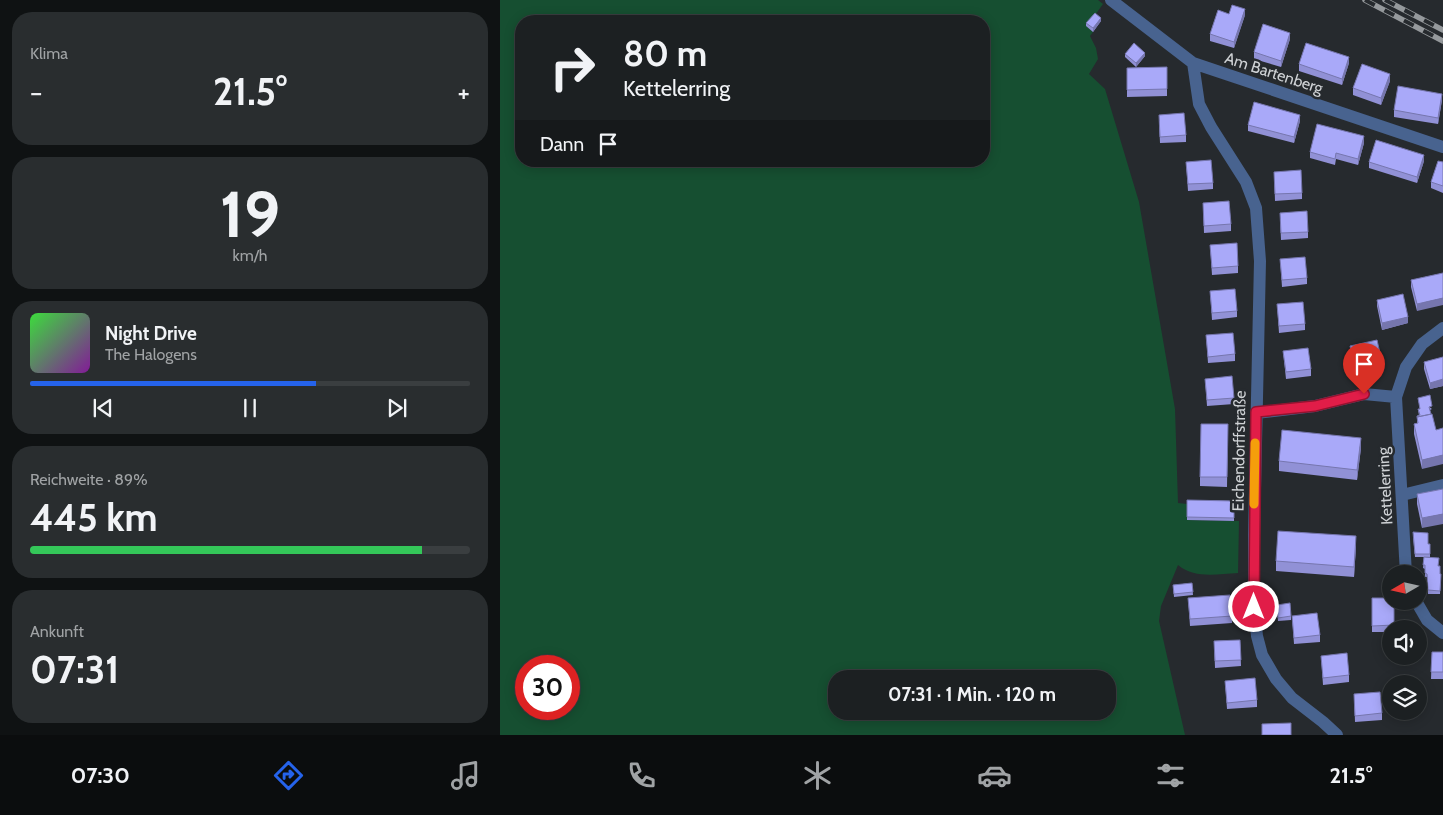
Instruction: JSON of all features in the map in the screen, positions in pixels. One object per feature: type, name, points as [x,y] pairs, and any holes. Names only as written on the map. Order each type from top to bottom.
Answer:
[{"type":"street","name":"Am Bartenberg","points":[[1111,0],[1193,63],[1443,147]]},
{"type":"street","name":"Eichendorffstraße","points":[[1193,63],[1199,104],[1211,127],[1246,182],[1256,208],[1260,261],[1254,607],[1262,655],[1276,679],[1292,698],[1337,735]]},
{"type":"street","name":"Kettelerring","points":[[1406,565],[1396,397],[1406,367],[1422,344],[1443,328]]},
{"type":"street","points":[[1256,412],[1315,406],[1364,394],[1396,397]]},
{"type":"street","points":[[1402,495],[1443,485]]},
{"type":"street","points":[[1421,610],[1427,620],[1443,633]]},
{"type":"green space","points":[[500,0],[1098,0],[1103,4],[1087,26],[1093,32],[1090,36],[1096,48],[1098,59],[1089,74],[1105,89],[1139,202],[1175,409],[1178,503],[1187,504],[1187,520],[1239,521],[1238,573],[1199,574],[1178,565],[1161,606],[1159,621],[1185,735],[500,735]]},
{"type":"building","points":[[1232,5],[1245,9],[1234,42],[1210,34],[1218,10],[1229,14]]},
{"type":"building","points":[[1095,13],[1101,18],[1093,28],[1086,23]]},
{"type":"building","points":[[1263,24],[1290,33],[1281,61],[1254,52]]},
{"type":"building","points":[[1134,43],[1145,53],[1136,63],[1125,54]]},
{"type":"building","points":[[1306,43],[1349,57],[1342,79],[1299,64]]},
{"type":"building","points":[[1362,64],[1390,74],[1381,98],[1353,88]]},
{"type":"building","points":[[1167,67],[1167,89],[1127,90],[1127,68]]},
{"type":"building","points":[[1398,86],[1442,94],[1438,118],[1394,110]]},
{"type":"building","points":[[1254,102],[1300,115],[1294,137],[1248,125]]},
{"type":"building","points":[[1184,113],[1186,135],[1160,137],[1159,115]]},
{"type":"building","points":[[1317,124],[1364,136],[1358,159],[1336,153],[1335,159],[1310,152]]},
{"type":"building","points":[[1376,140],[1424,155],[1417,177],[1369,162]]},
{"type":"building","points":[[1211,160],[1213,183],[1188,184],[1186,162]]},
{"type":"building","points":[[1438,161],[1443,162],[1443,186],[1431,182]]},
{"type":"building","points":[[1301,170],[1302,193],[1275,194],[1274,172]]},
{"type":"building","points":[[1229,201],[1231,224],[1204,226],[1203,203]]},
{"type":"building","points":[[1307,211],[1308,232],[1281,233],[1280,213]]},
{"type":"building","points":[[1237,243],[1238,266],[1212,268],[1210,245]]},
{"type":"building","points":[[1305,257],[1307,278],[1282,280],[1280,259]]},
{"type":"building","points":[[1443,273],[1443,298],[1417,304],[1411,280]]},
{"type":"building","points":[[1235,289],[1237,311],[1212,313],[1210,291]]},
{"type":"building","points":[[1403,294],[1408,317],[1382,323],[1377,300]]},
{"type":"building","points":[[1303,302],[1305,324],[1279,326],[1277,304]]},
{"type":"building","points":[[1233,333],[1235,354],[1208,357],[1206,335]]},
{"type":"building","points":[[1377,340],[1382,362],[1355,368],[1350,346]]},
{"type":"building","points":[[1308,348],[1311,369],[1286,372],[1283,351]]},
{"type":"building","points":[[1443,357],[1443,379],[1430,383],[1424,362]]},
{"type":"building","points":[[1232,376],[1234,398],[1207,400],[1205,379]]},
{"type":"building","points":[[1430,395],[1432,406],[1429,407],[1431,414],[1417,417],[1420,415],[1418,398]]},
{"type":"building","points":[[1432,414],[1436,430],[1443,428],[1443,455],[1422,460],[1414,424],[1418,423],[1417,417]]},
{"type":"building","points":[[1201,424],[1228,424],[1227,477],[1200,477]]},
{"type":"building","points":[[1282,430],[1361,438],[1357,470],[1279,461]]},
{"type":"building","points":[[1443,489],[1443,514],[1422,518],[1417,494]]},
{"type":"building","points":[[1187,500],[1234,501],[1234,518],[1187,517]]},
{"type":"building","points":[[1278,531],[1356,536],[1354,567],[1276,561]]},
{"type":"building","points":[[1413,532],[1428,533],[1430,554],[1415,554]]},
{"type":"building","points":[[1424,557],[1439,558],[1438,566],[1440,566],[1441,574],[1440,591],[1428,590],[1428,565],[1423,565]]},
{"type":"building","points":[[1192,583],[1193,592],[1174,594],[1173,585]]},
{"type":"building","points":[[1230,595],[1232,616],[1190,619],[1188,598]]},
{"type":"building","points":[[1372,598],[1382,598],[1382,610],[1394,610],[1394,620],[1382,620],[1382,626],[1372,626]]},
{"type":"building","points":[[1290,603],[1291,616],[1278,618],[1277,605]]},
{"type":"building","points":[[1317,613],[1320,635],[1294,638],[1292,616]]},
{"type":"building","points":[[1240,640],[1241,660],[1215,661],[1214,641]]},
{"type":"building","points":[[1432,652],[1443,652],[1443,672],[1431,672]]},
{"type":"building","points":[[1347,653],[1349,675],[1323,678],[1321,656]]},
{"type":"building","points":[[1255,678],[1257,700],[1227,703],[1225,681]]},
{"type":"building","points":[[1380,692],[1382,713],[1355,716],[1354,694]]},
{"type":"building","points":[[1291,723],[1291,735],[1262,735],[1262,724]]},
{"type":"railway","points":[[1365,0],[1443,41]]},
{"type":"railway","points":[[1385,0],[1443,30]]},
{"type":"slow traffic","points":[[1254,504],[1255,443]]},
{"type":"route","points":[[1254,607],[1256,412],[1315,406],[1364,394]]}]
